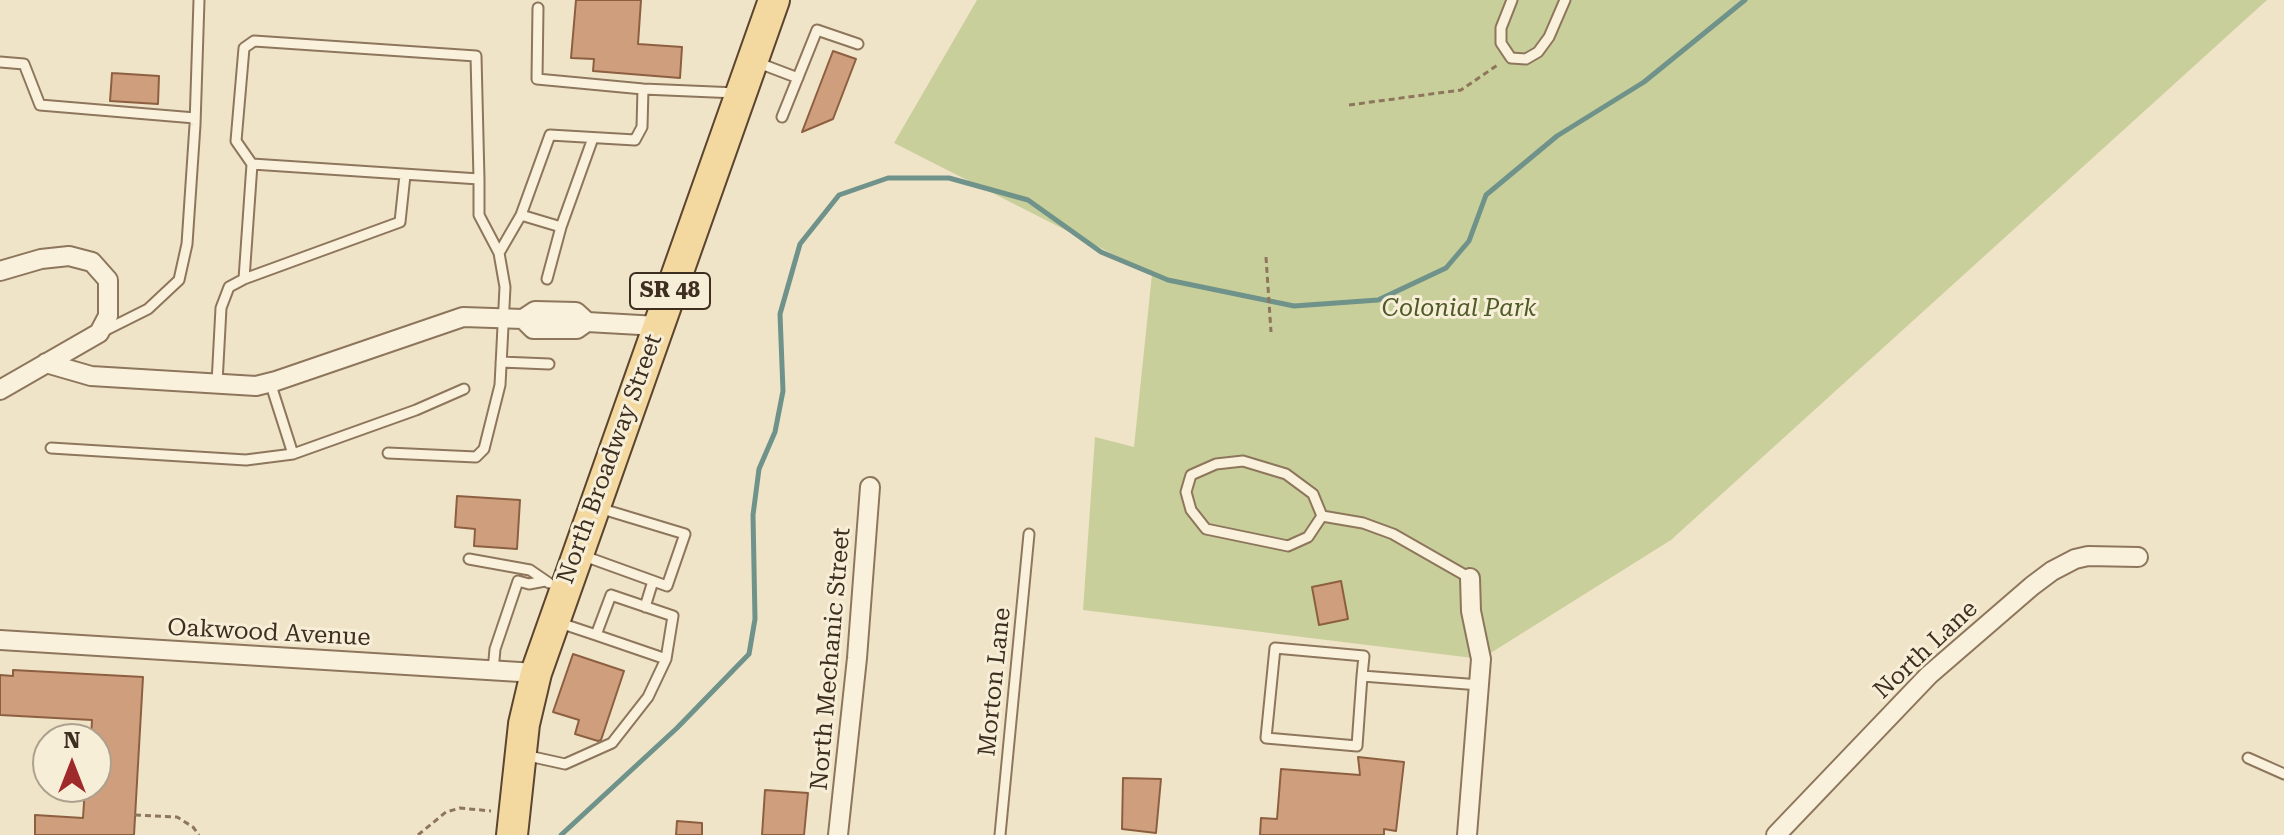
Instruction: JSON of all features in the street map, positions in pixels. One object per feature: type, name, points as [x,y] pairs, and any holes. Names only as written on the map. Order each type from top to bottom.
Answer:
[{"type":"main road","name":"North Broadway Street","points":[[513,824],[528,700],[553,621],[554,586],[577,553],[774,0]]},
{"type":"street","points":[[0,271],[41,259],[69,256],[92,262],[108,280],[108,316],[99,333],[0,390]]},
{"type":"street","points":[[46,363],[91,376],[256,386],[463,317],[523,319],[535,311],[576,312],[587,322],[658,326]]},
{"type":"street","name":"North Mechanic Street","points":[[838,835],[857,658],[870,487]]},
{"type":"street","name":"North Lane","points":[[1776,835],[1929,675],[2032,586],[2075,559],[2088,556],[2138,557]]},
{"type":"street","points":[[1467,835],[1481,659],[1471,611],[1470,578]]},
{"type":"street","name":"Oakwood Avenue","points":[[0,640],[536,673]]},
{"type":"lane","points":[[99,333],[148,309],[179,280],[187,244],[199,0]]},
{"type":"lane","points":[[1512,0],[1501,28],[1501,43],[1511,58],[1526,59],[1538,52],[1549,37],[1565,0]]},
{"type":"lane","points":[[538,8],[537,79],[643,89],[740,93]]},
{"type":"lane","points":[[782,117],[817,30],[858,44]]},
{"type":"lane","points":[[244,279],[252,164],[236,141],[244,48],[254,41],[476,56],[479,215],[499,253],[505,287],[500,385],[484,449],[476,457],[388,453]]},
{"type":"lane","points":[[752,60],[798,78]]},
{"type":"lane","points":[[0,62],[24,64],[40,105],[195,118]]},
{"type":"lane","points":[[499,253],[521,215],[550,135],[635,140],[642,127],[643,89]]},
{"type":"lane","points":[[547,279],[561,227],[593,138]]},
{"type":"lane","points":[[252,164],[479,179]]},
{"type":"lane","points":[[217,383],[221,308],[229,287],[400,222],[405,175]]},
{"type":"lane","points":[[521,215],[561,227]]},
{"type":"lane","points":[[501,362],[549,364]]},
{"type":"lane","points":[[270,382],[293,454]]},
{"type":"lane","points":[[51,448],[246,460],[293,454],[416,410],[464,389]]},
{"type":"lane","points":[[1243,461],[1286,474],[1313,494],[1322,516],[1308,537],[1288,546],[1206,529],[1191,510],[1186,492],[1191,475],[1216,464],[1243,461]]},
{"type":"lane","points":[[577,553],[667,586],[685,534],[593,506]]},
{"type":"lane","points":[[1322,516],[1363,523],[1393,534],[1470,578]]},
{"type":"lane","name":"Morton Lane","points":[[1000,835],[1029,534]]},
{"type":"lane","points":[[469,559],[530,570],[554,586]]},
{"type":"lane","points":[[493,671],[495,649],[518,581],[554,586]]},
{"type":"lane","points":[[645,607],[653,581]]},
{"type":"lane","points":[[521,754],[565,764],[612,743],[648,697],[666,659],[673,616],[611,595],[596,635]]},
{"type":"lane","points":[[553,621],[666,659]]},
{"type":"lane","points":[[1275,648],[1364,656],[1362,676],[1357,746],[1266,738],[1275,648]]},
{"type":"lane","points":[[1362,676],[1480,685]]},
{"type":"lane","points":[[2248,758],[2284,774]]},
{"type":"path","points":[[1349,105],[1461,90],[1499,64]]},
{"type":"path","points":[[1266,257],[1271,332]]},
{"type":"path","points":[[418,835],[446,812],[460,808],[513,824]]},
{"type":"path","points":[[135,815],[177,817],[199,835]]},
{"type":"green space","name":"Colonial Park","points":[[977,0],[2267,0],[1671,540],[1481,659],[1083,610],[1095,437],[1134,447],[1152,274],[894,143]]},
{"type":"building","points":[[576,0],[641,0],[638,44],[682,47],[680,78],[593,71],[594,59],[571,58]]},
{"type":"building","points":[[833,51],[856,59],[833,119],[802,132]]},
{"type":"building","points":[[112,73],[159,76],[158,104],[110,101]]},
{"type":"building","points":[[457,496],[520,500],[517,549],[474,546],[475,529],[455,527]]},
{"type":"building","points":[[1341,581],[1348,619],[1319,625],[1312,587]]},
{"type":"building","points":[[573,654],[624,671],[601,740],[598,741],[575,734],[579,720],[553,712]]},
{"type":"building","points":[[13,670],[143,677],[134,835],[35,835],[35,815],[83,818],[84,803],[112,803],[112,723],[0,715],[0,675],[13,676]]},
{"type":"building","points":[[1358,757],[1404,762],[1396,831],[1384,829],[1384,835],[1260,835],[1261,818],[1277,819],[1281,769],[1360,775]]},
{"type":"building","points":[[1123,778],[1161,779],[1156,833],[1122,829]]},
{"type":"building","points":[[765,790],[808,793],[804,835],[762,835]]},
{"type":"building","points":[[677,821],[702,823],[702,835],[676,835]]},
{"type":"waterway","points":[[561,835],[677,728],[749,654],[755,619],[753,515],[759,469],[775,432],[783,391],[780,314],[800,244],[839,195],[888,178],[949,178],[1028,200],[1101,252],[1168,280],[1294,306],[1378,300],[1446,268],[1469,241],[1486,195],[1557,136],[1644,82],[1745,0]]}]
